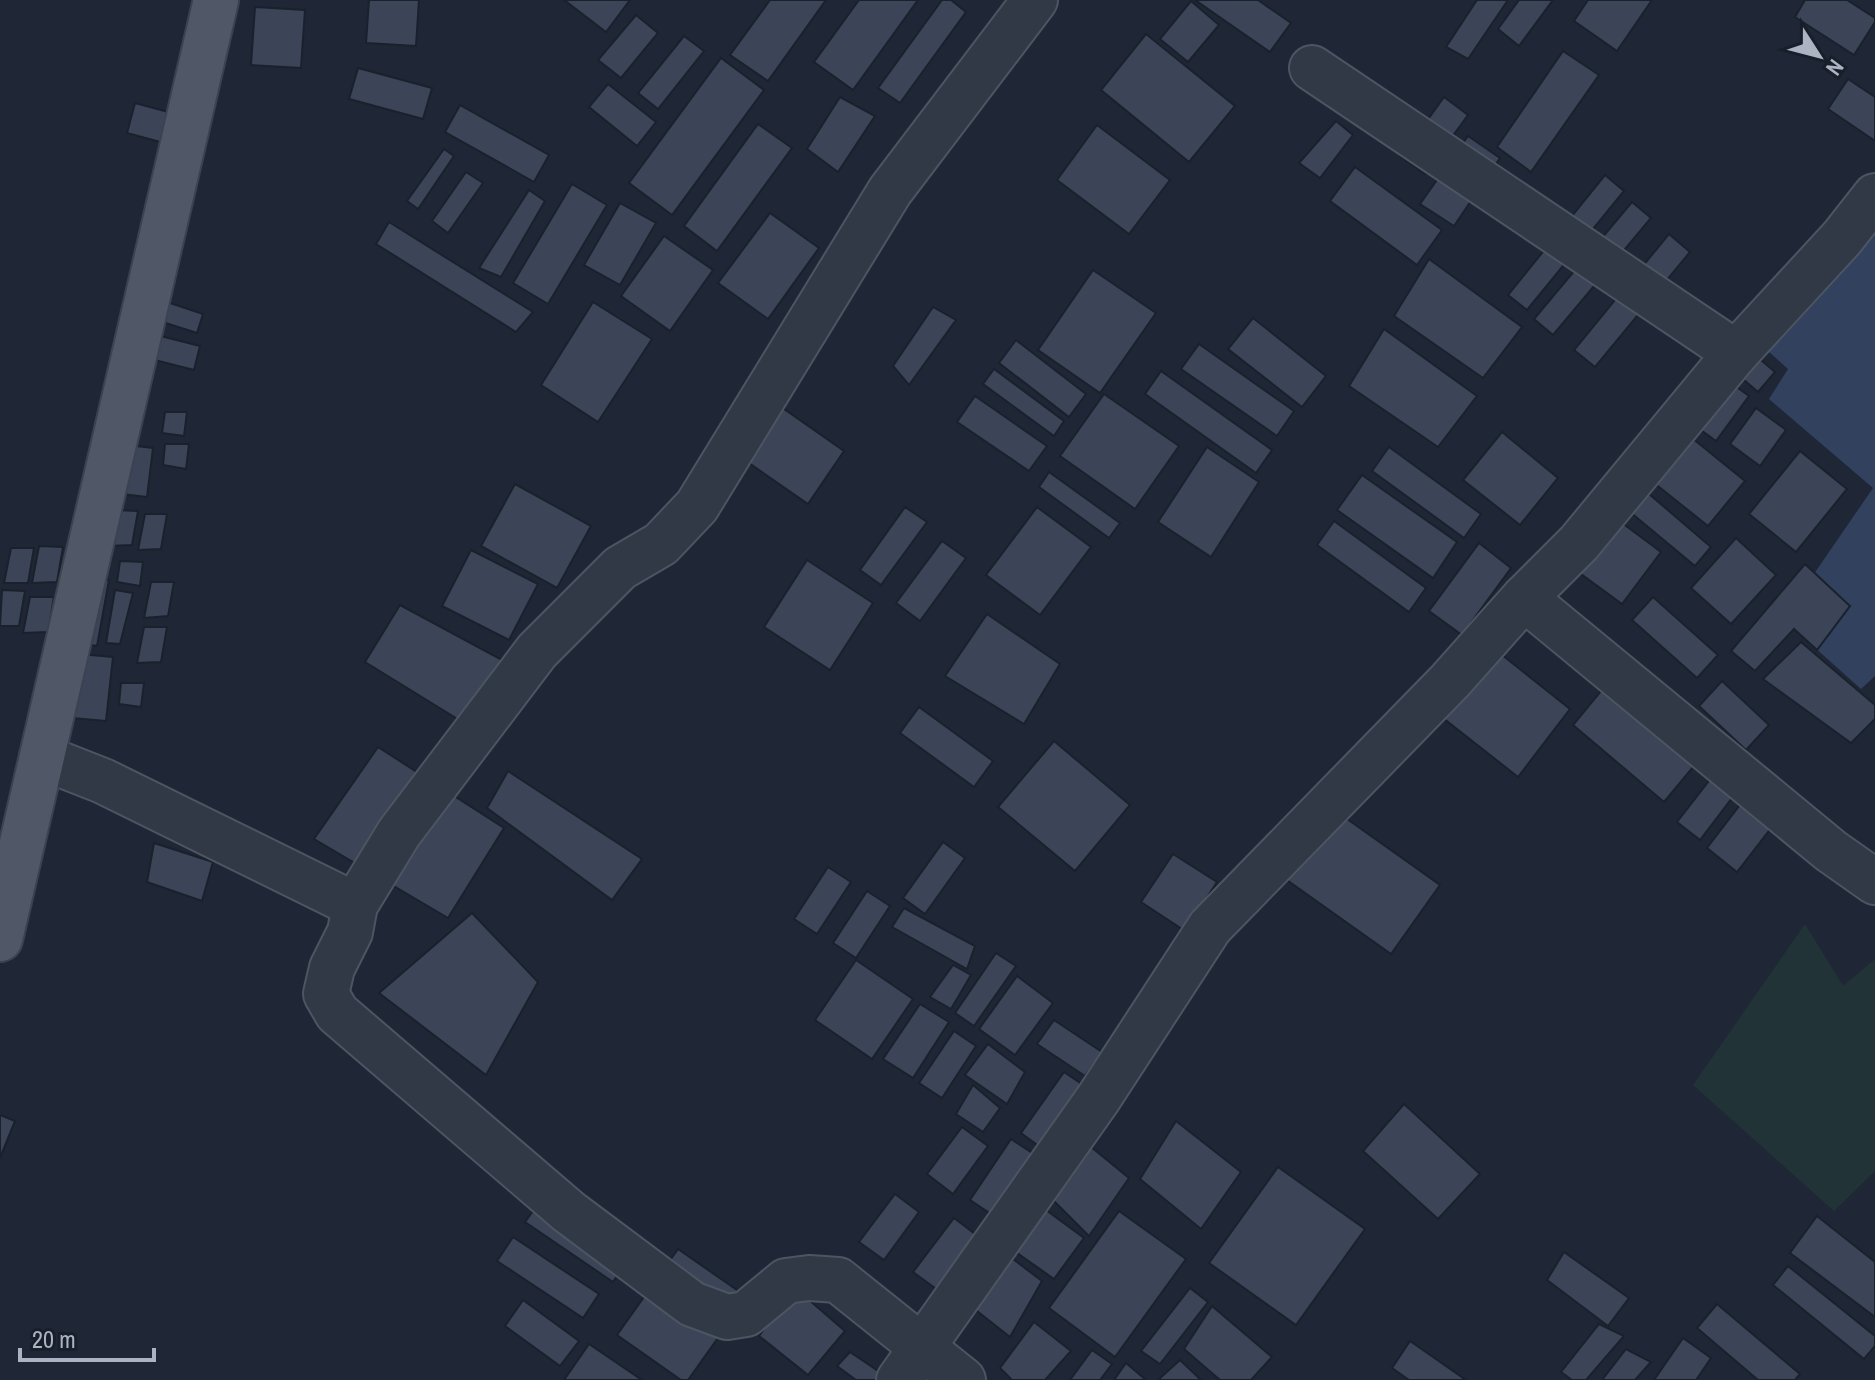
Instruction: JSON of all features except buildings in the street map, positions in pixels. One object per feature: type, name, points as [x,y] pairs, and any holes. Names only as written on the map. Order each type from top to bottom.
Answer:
[{"type":"main road","points":[[0,939],[216,0]]},
{"type":"street","points":[[963,1380],[910,1364],[838,1280],[809,1278],[786,1281],[746,1314],[727,1317],[692,1304],[569,1212],[337,1013],[326,994],[332,968],[350,932],[355,905],[399,833],[537,651],[620,568],[661,544],[697,506],[890,191],[1025,4]]},
{"type":"street","points":[[1312,68],[1736,353]]},
{"type":"street","points":[[910,1364],[1098,1099],[1210,927],[1450,681],[1524,598],[1579,543],[1736,353],[1842,238],[1875,196]]},
{"type":"street","points":[[1524,598],[1831,851],[1875,882]]},
{"type":"street","points":[[42,757],[103,781],[355,905]]},
{"type":"shaded area","points":[[1805,924],[1843,986],[1875,959],[1875,1171],[1834,1211],[1693,1085]]},
{"type":"water","points":[[1875,225],[1875,676],[1861,689],[1783,619],[1873,488],[1769,399],[1788,369],[1759,343]]}]
